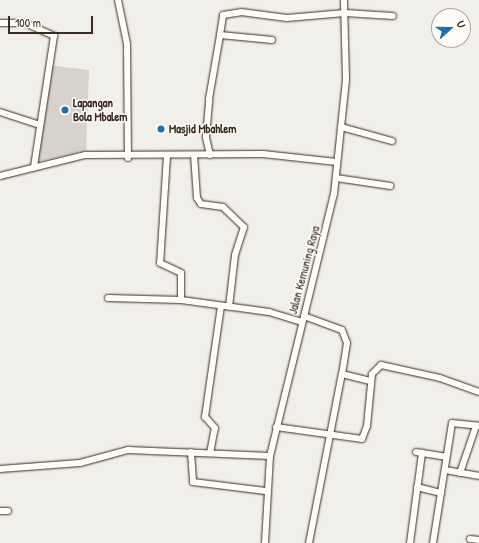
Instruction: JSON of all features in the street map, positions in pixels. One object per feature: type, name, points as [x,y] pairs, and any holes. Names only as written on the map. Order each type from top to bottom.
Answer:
[{"type":"street","points":[[118,0],[127,44],[128,158]]},
{"type":"street","name":"Jalan Kemuning Raya","points":[[265,543],[265,491],[270,456],[302,322],[328,224],[336,178],[346,72],[344,0]]},
{"type":"street","points":[[210,155],[206,137],[208,99],[223,15],[229,12],[313,18],[345,13],[393,16]]},
{"type":"street","points":[[0,23],[25,23],[54,35],[38,124],[34,167]]},
{"type":"street","points":[[220,35],[272,40]]},
{"type":"street","points":[[0,112],[38,124]]},
{"type":"street","points":[[341,127],[392,141]]},
{"type":"street","points":[[194,155],[197,198],[201,204],[223,207],[244,227],[235,255],[229,307]]},
{"type":"street","points":[[0,176],[34,167],[93,156],[128,158],[194,155],[292,155],[337,162]]},
{"type":"street","points":[[167,156],[160,263],[181,273],[181,300]]},
{"type":"street","points":[[336,178],[390,186]]},
{"type":"street","points":[[108,298],[181,300],[276,313],[302,322]]},
{"type":"street","points":[[210,453],[215,428],[205,417],[221,306]]},
{"type":"street","points":[[304,316],[336,326],[344,333],[347,343],[309,543]]},
{"type":"street","points":[[276,427],[330,433],[359,439],[366,434],[370,381],[374,369],[382,365],[479,392]]},
{"type":"street","points":[[342,374],[370,381]]},
{"type":"street","points":[[433,543],[452,423],[477,426],[460,472]]},
{"type":"street","points":[[0,469],[80,463],[128,450],[270,456]]},
{"type":"street","points":[[192,452],[192,482],[265,491]]},
{"type":"street","points":[[410,543],[417,487],[419,452],[446,457]]},
{"type":"street","points":[[444,470],[479,476]]},
{"type":"street","points":[[417,487],[441,493]]},
{"type":"street","points":[[0,511],[8,511]]},
{"type":"street","points":[[470,539],[479,540]]},
{"type":"shaded area","name":"Lapangan Bola Mbalem","points":[[48,65],[89,70],[86,151],[35,162]]},
{"type":"place","name":"Lapangan Bola Mbalem","points":[[65,110]]},
{"type":"place","name":"Masjid Mbahlem","points":[[161,129]]}]
